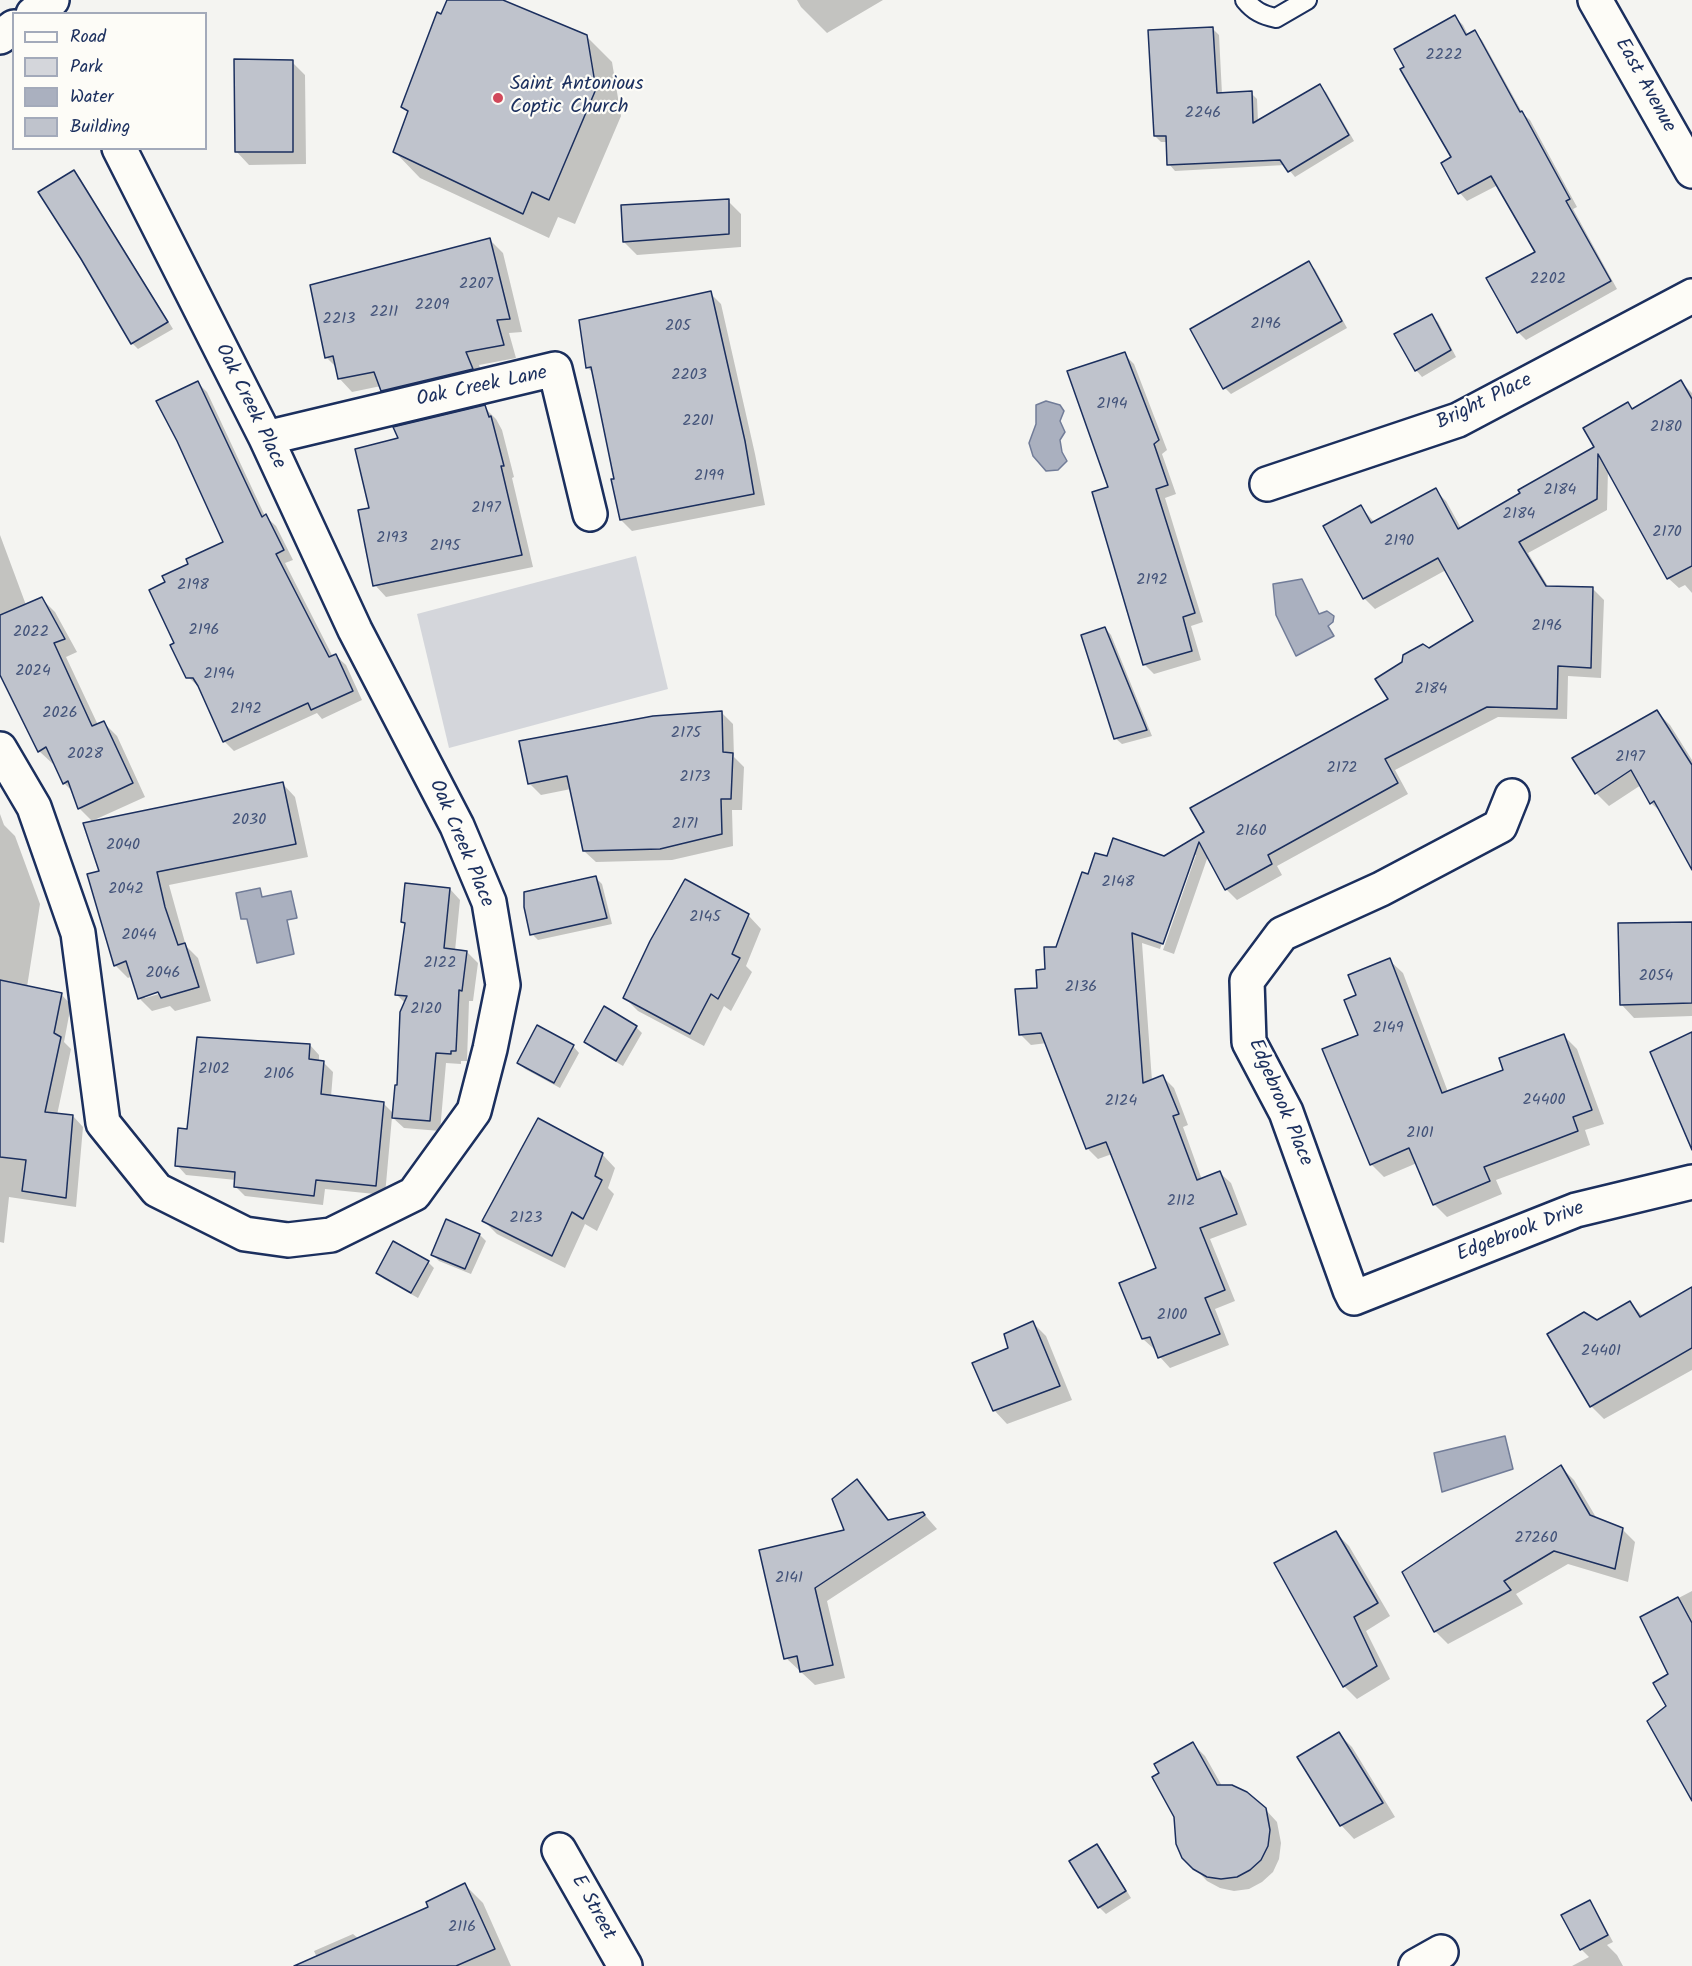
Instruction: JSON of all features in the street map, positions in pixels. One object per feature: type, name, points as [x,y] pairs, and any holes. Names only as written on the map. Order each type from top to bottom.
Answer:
[{"type":"street","name":"East Avenue","points":[[1595,0],[1692,171]]},
{"type":"street","name":"Oak Creek Place","points":[[0,749],[34,807],[78,933],[103,1123],[157,1190],[245,1234],[288,1240],[331,1235],[414,1194],[474,1110],[503,985],[489,902],[457,826],[355,630],[266,438],[120,150]]},
{"type":"street","name":"Bright Place","points":[[1267,484],[1458,420],[1692,296]]},
{"type":"street","name":"Oak Creek Lane","points":[[266,438],[555,369],[590,514]]},
{"type":"street","name":"Edgebrook Place","points":[[1354,1298],[1286,1112],[1249,1042],[1247,981],[1282,934],[1381,889],[1500,826],[1512,796]]},
{"type":"street","name":"Edgebrook Drive","points":[[1354,1298],[1576,1210],[1692,1182]]},
{"type":"street","name":"E Street","points":[[559,1850],[625,1966]]},
{"type":"lane","points":[[1245,0],[1254,10],[1264,16],[1276,18],[1307,0]]},
{"type":"green space","points":[[636,556],[668,689],[449,748],[417,614]]},
{"type":"water","points":[[1046,401],[1060,405],[1064,411],[1060,421],[1065,432],[1060,440],[1062,452],[1067,461],[1058,470],[1046,471],[1033,456],[1029,443],[1036,424],[1036,405]]},
{"type":"water","points":[[1302,579],[1319,614],[1327,611],[1334,616],[1333,622],[1328,626],[1334,636],[1296,656],[1276,615],[1273,584]]},
{"type":"water","points":[[260,888],[262,897],[291,891],[297,918],[287,920],[294,954],[257,963],[247,919],[241,919],[236,893]]},
{"type":"water","points":[[1505,1436],[1513,1469],[1442,1492],[1434,1453]]},
{"type":"building","name":"Saint Antonious Coptic Church","points":[[447,0],[503,0],[587,35],[596,89],[549,200],[532,192],[523,214],[393,152],[408,111],[401,107],[437,12],[441,14]]},
{"type":"building","points":[[1455,15],[1466,35],[1475,30],[1570,199],[1566,201],[1611,281],[1517,333],[1486,278],[1535,252],[1491,176],[1458,194],[1441,163],[1451,157],[1400,69],[1404,67],[1394,49]]},
{"type":"building","points":[[1213,27],[1217,93],[1252,91],[1253,123],[1320,84],[1349,135],[1288,172],[1280,160],[1167,165],[1166,136],[1154,136],[1148,30]]},
{"type":"building","points":[[234,59],[293,60],[293,152],[235,152]]},
{"type":"building","points":[[74,170],[168,322],[131,344],[38,192]]},
{"type":"building","points":[[729,199],[729,234],[623,242],[621,205]]},
{"type":"building","points":[[490,238],[510,319],[497,320],[504,345],[466,352],[473,369],[381,391],[374,372],[338,379],[333,356],[325,358],[310,285]]},
{"type":"building","points":[[1309,261],[1342,321],[1223,389],[1190,329]]},
{"type":"building","points":[[711,291],[745,441],[754,494],[620,520],[591,367],[586,368],[579,320]]},
{"type":"building","points":[[1432,314],[1451,350],[1415,371],[1394,334]]},
{"type":"building","points":[[1125,352],[1159,440],[1154,444],[1168,485],[1156,489],[1195,613],[1183,617],[1192,651],[1143,665],[1092,492],[1108,487],[1067,371]]},
{"type":"building","points":[[1681,380],[1692,399],[1692,566],[1667,579],[1598,454],[1597,499],[1519,542],[1546,586],[1593,587],[1591,668],[1558,666],[1557,709],[1487,707],[1385,759],[1398,783],[1268,855],[1272,864],[1225,890],[1199,842],[1163,944],[1132,933],[1143,1083],[1163,1075],[1179,1114],[1173,1116],[1197,1180],[1220,1171],[1237,1214],[1200,1228],[1225,1290],[1205,1298],[1220,1334],[1158,1358],[1150,1337],[1142,1339],[1119,1283],[1156,1268],[1106,1142],[1086,1149],[1041,1033],[1019,1035],[1015,989],[1037,988],[1036,970],[1045,969],[1044,947],[1056,947],[1082,872],[1088,874],[1095,853],[1107,856],[1113,838],[1164,856],[1204,832],[1190,808],[1388,699],[1375,679],[1402,662],[1403,655],[1423,644],[1429,648],[1473,621],[1438,558],[1363,599],[1323,526],[1361,505],[1371,523],[1436,488],[1458,529],[1520,493],[1518,490],[1594,447],[1583,428],[1628,402],[1632,409]]},
{"type":"building","points":[[198,381],[262,517],[266,514],[284,550],[276,554],[329,657],[336,654],[353,691],[311,710],[308,703],[223,742],[198,686],[193,678],[186,678],[170,645],[174,643],[149,590],[165,582],[162,576],[188,564],[186,559],[223,542],[177,441],[156,401]]},
{"type":"building","points":[[485,405],[489,417],[491,416],[504,466],[501,466],[522,555],[373,586],[358,510],[369,508],[355,449],[398,438],[393,427]]},
{"type":"building","points":[[42,597],[65,639],[54,643],[92,726],[104,721],[133,783],[78,809],[68,781],[63,784],[46,747],[38,752],[0,675],[0,615]]},
{"type":"building","points":[[1105,627],[1147,730],[1114,739],[1081,635]]},
{"type":"building","points":[[1657,710],[1692,765],[1692,870],[1654,801],[1650,804],[1631,770],[1595,794],[1572,758]]},
{"type":"building","points":[[722,711],[723,752],[733,753],[731,799],[721,799],[722,834],[660,849],[583,851],[567,776],[528,784],[519,741],[653,716]]},
{"type":"building","points":[[283,782],[296,844],[157,872],[165,907],[178,945],[185,943],[199,987],[161,998],[158,992],[138,999],[126,961],[114,966],[87,874],[99,871],[83,823]]},
{"type":"building","points":[[596,876],[607,918],[530,935],[524,907],[524,892]]},
{"type":"building","points":[[685,879],[749,914],[732,954],[740,958],[718,999],[711,994],[690,1034],[623,998],[650,941]]},
{"type":"building","points":[[405,883],[450,888],[444,948],[467,951],[462,991],[459,990],[456,1051],[451,1051],[451,1054],[436,1053],[430,1121],[392,1118],[395,1085],[397,1085],[400,1012],[407,996],[395,995],[405,923],[401,922]]},
{"type":"building","points":[[1692,922],[1692,1003],[1620,1005],[1618,923]]},
{"type":"building","points":[[1390,958],[1442,1093],[1503,1070],[1499,1058],[1564,1034],[1592,1110],[1573,1117],[1578,1131],[1484,1167],[1490,1181],[1433,1205],[1409,1148],[1370,1165],[1322,1049],[1358,1035],[1344,1000],[1356,995],[1348,975]]},
{"type":"building","points":[[0,980],[62,993],[54,1033],[61,1037],[45,1112],[73,1115],[66,1198],[22,1191],[26,1160],[0,1157]]},
{"type":"building","points":[[604,1006],[637,1026],[616,1061],[584,1042]]},
{"type":"building","points":[[537,1025],[574,1045],[554,1083],[517,1063]]},
{"type":"building","points":[[1692,1032],[1692,1150],[1650,1052]]},
{"type":"building","points":[[197,1037],[310,1044],[309,1059],[324,1061],[321,1094],[384,1102],[376,1186],[316,1180],[314,1196],[234,1187],[235,1172],[175,1166],[178,1128],[187,1129]]},
{"type":"building","points":[[538,1118],[603,1153],[595,1176],[602,1180],[583,1219],[572,1212],[552,1256],[482,1221]]},
{"type":"building","points":[[446,1219],[480,1234],[465,1269],[431,1255]]},
{"type":"building","points":[[393,1241],[429,1261],[411,1293],[376,1273]]},
{"type":"building","points":[[1692,1287],[1692,1348],[1590,1407],[1547,1334],[1584,1312],[1597,1320],[1630,1301],[1640,1317]]},
{"type":"building","points":[[1033,1321],[1060,1386],[993,1411],[972,1363],[1008,1348],[1004,1334]]},
{"type":"building","points":[[1561,1465],[1590,1515],[1623,1528],[1615,1569],[1554,1551],[1504,1581],[1511,1590],[1434,1632],[1402,1572]]},
{"type":"building","points":[[857,1479],[888,1520],[923,1512],[925,1515],[815,1588],[833,1665],[800,1672],[797,1656],[784,1659],[759,1550],[844,1530],[832,1499]]},
{"type":"building","points":[[1336,1531],[1378,1603],[1354,1617],[1377,1666],[1343,1687],[1274,1563]]},
{"type":"building","points":[[1678,1597],[1692,1623],[1692,1801],[1647,1721],[1666,1706],[1653,1683],[1668,1674],[1640,1617]]},
{"type":"building","points":[[1339,1732],[1383,1803],[1340,1826],[1297,1757]]},
{"type":"building","points":[[1193,1742],[1217,1785],[1232,1785],[1247,1792],[1266,1808],[1270,1830],[1268,1846],[1261,1860],[1250,1870],[1237,1877],[1221,1879],[1207,1877],[1193,1869],[1182,1858],[1176,1844],[1174,1817],[1152,1777],[1159,1773],[1154,1764]]},
{"type":"building","points":[[1097,1844],[1126,1891],[1098,1908],[1069,1861]]},
{"type":"building","points":[[465,1883],[495,1949],[456,1966],[294,1966],[428,1907],[426,1902]]},
{"type":"building","points":[[1590,1900],[1608,1935],[1580,1950],[1561,1915]]},
{"type":"place","name":"Saint Antonious Coptic Church","points":[[498,98]]}]
